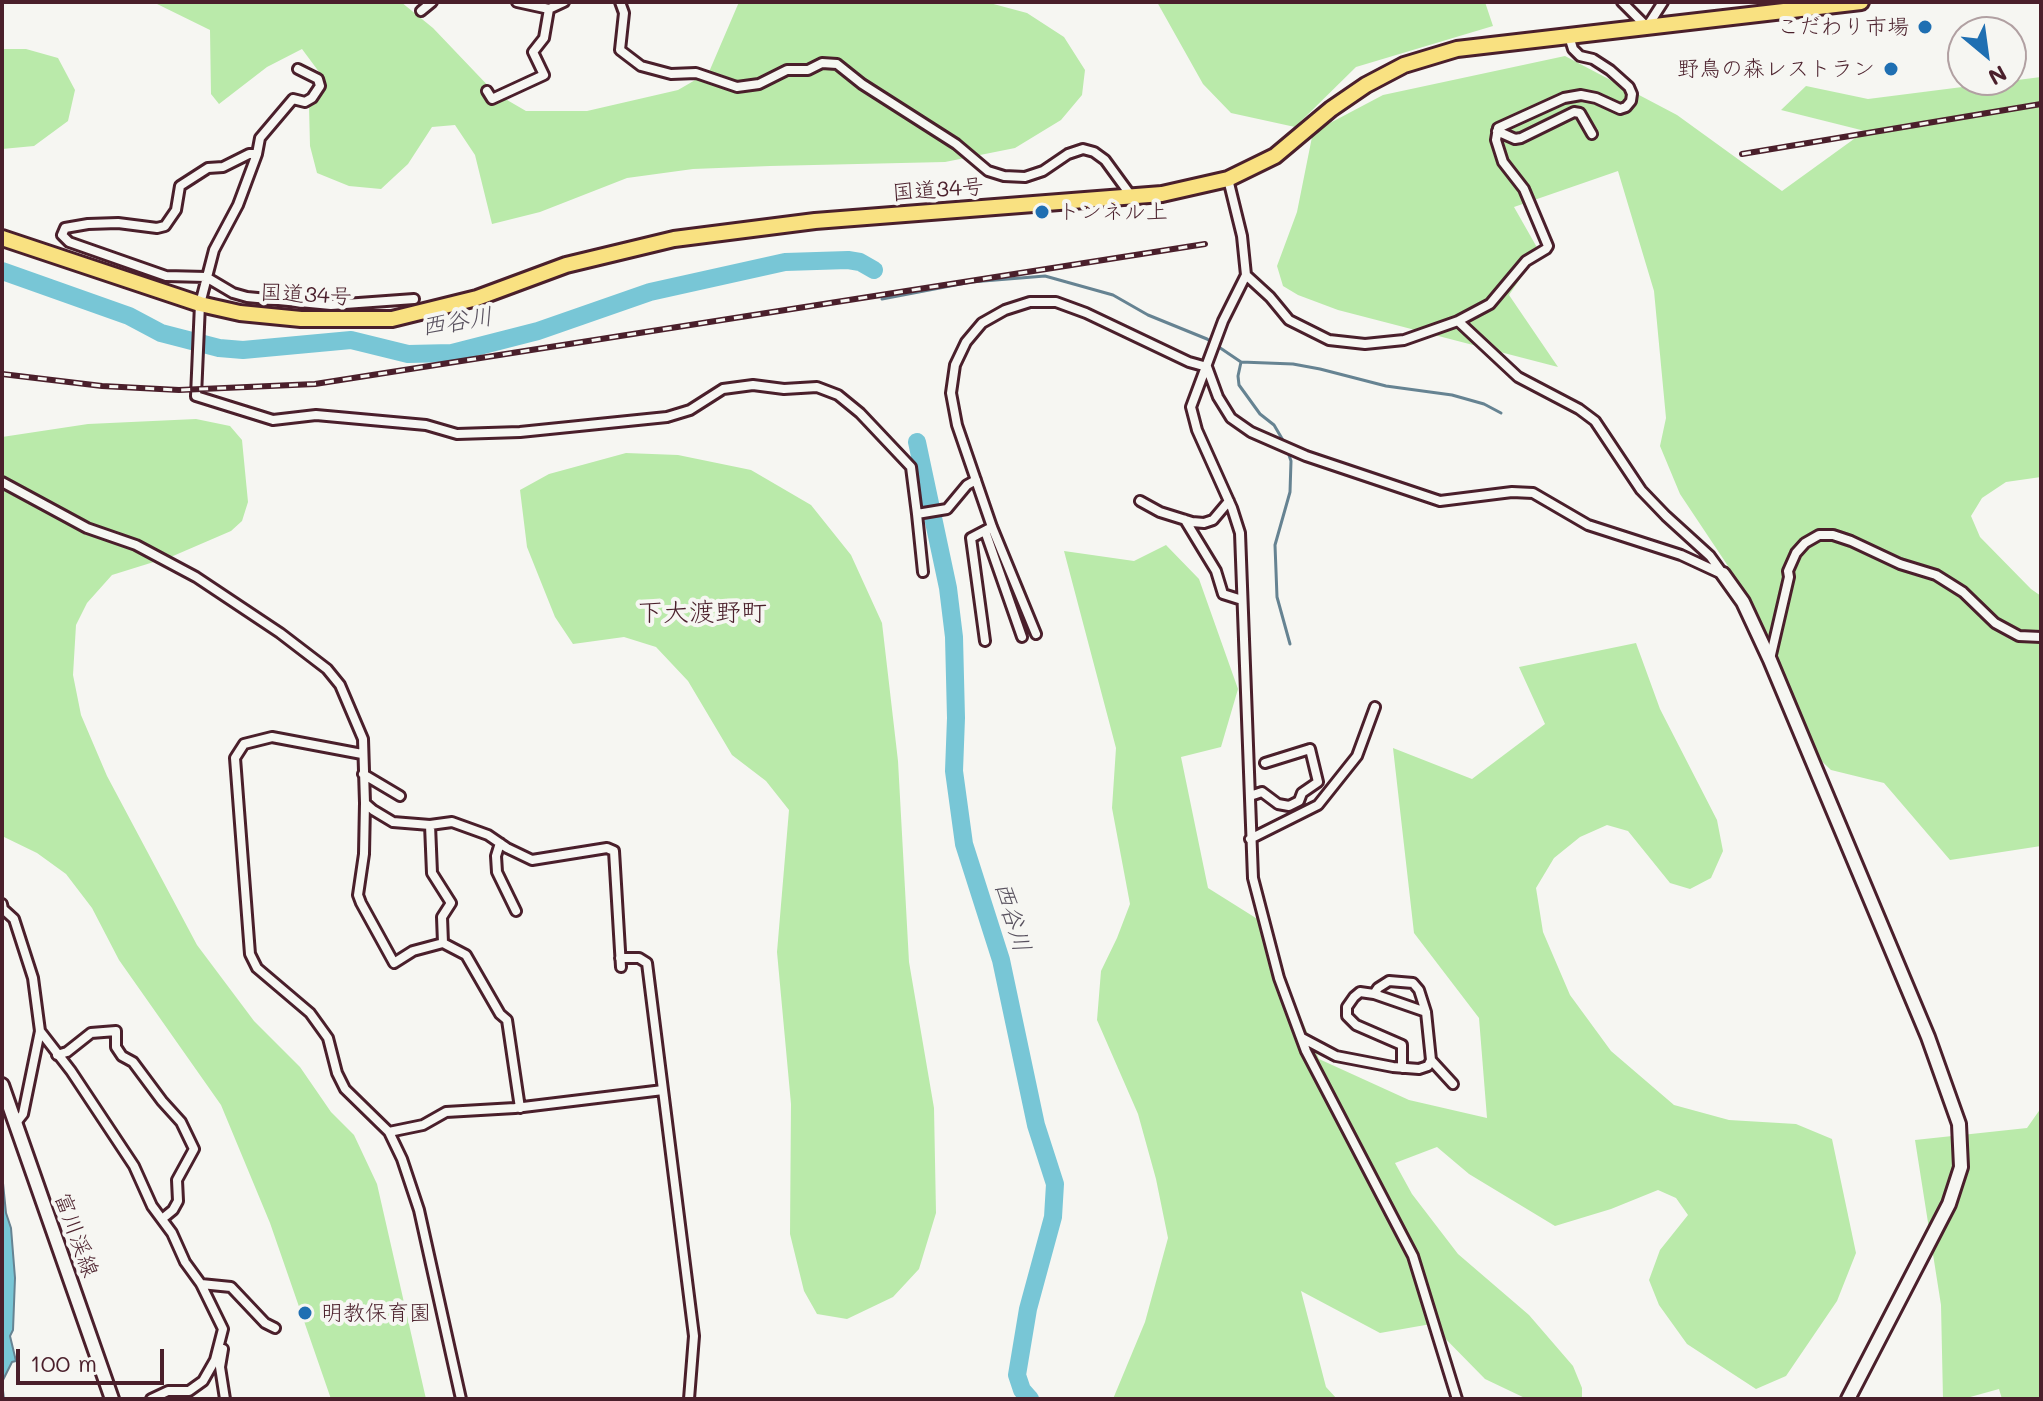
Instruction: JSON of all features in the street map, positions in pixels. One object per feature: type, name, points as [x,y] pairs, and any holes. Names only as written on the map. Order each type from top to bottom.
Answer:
[{"type":"highway","name":"国道34号","points":[[2,238],[200,304],[240,313],[301,319],[392,319],[477,298],[566,265],[674,239],[815,221],[1162,194],[1228,179],[1275,156],[1354,93],[1404,65],[1457,49],[1861,2]]},
{"type":"street","points":[[421,11],[432,2]]},
{"type":"street","points":[[517,2],[549,9],[564,2]]},
{"type":"street","points":[[620,2],[624,13],[620,50],[641,66],[671,74],[696,73],[737,87],[759,84],[787,70],[808,70],[822,63],[837,64],[862,84],[956,144],[988,171],[1025,177],[1043,171],[1068,154],[1083,149],[1105,160],[1132,197]]},
{"type":"street","points":[[1622,2],[1647,27],[1663,2]]},
{"type":"street","points":[[496,109],[490,95],[544,75],[533,52],[544,38],[549,9]]},
{"type":"street","points":[[1246,275],[1289,320],[1329,340],[1365,344],[1404,340],[1458,321],[1490,304],[1526,261],[1548,246],[1524,189],[1503,162],[1496,140],[1498,128],[1564,98],[1581,95],[1596,98],[1613,108],[1626,107],[1632,94],[1629,87],[1610,70],[1593,59],[1580,56],[1573,49],[1569,36]]},
{"type":"street","points":[[298,69],[318,79],[320,86],[305,102],[293,99],[260,138],[238,205],[214,250],[200,304],[196,396],[273,420],[316,415],[426,425],[457,434],[520,432],[667,417],[690,410],[723,389],[753,385],[784,389],[817,387],[838,395],[860,413],[911,467],[919,514],[923,572]]},
{"type":"street","points":[[1497,131],[1515,139],[1521,138],[1574,112],[1580,113],[1592,134]]},
{"type":"street","points":[[257,154],[249,154],[223,167],[208,168],[180,186],[176,210],[165,226],[88,224],[65,228],[62,235],[69,242],[166,276],[206,277],[233,293],[331,305],[414,299]]},
{"type":"street","points":[[1228,179],[1242,236],[1246,275],[1223,321],[1191,407],[1197,430],[1240,533],[1253,878],[1279,978],[1302,1038],[1321,1083],[1413,1256],[1457,1399]]},
{"type":"street","points":[[1022,637],[957,425],[951,393],[955,365],[966,342],[982,323],[1005,310],[1030,302],[1056,302],[1189,362],[1207,367]]},
{"type":"street","points":[[1458,321],[1518,377],[1579,409],[1595,421],[1641,490],[1710,556],[1743,602],[1928,1037],[1959,1124],[1961,1167],[1949,1204],[1848,1399]]},
{"type":"street","points":[[1207,367],[1218,397],[1231,418],[1251,432],[1306,456],[1440,501],[1512,492],[1533,493],[1588,525],[1681,555],[1723,574]]},
{"type":"street","points":[[919,514],[947,509],[967,485],[976,480]]},
{"type":"street","points":[[2,482],[87,528],[136,545],[196,577],[280,633],[327,669],[340,685],[363,739],[364,854],[358,895],[361,903],[394,963],[413,951],[443,943],[466,955],[500,1014],[507,1020],[520,1108]]},
{"type":"street","points":[[1140,501],[1160,512],[1204,523],[1213,520],[1229,501]]},
{"type":"street","points":[[1185,520],[1216,571],[1223,594],[1242,600]]},
{"type":"street","points":[[988,529],[1036,634]]},
{"type":"street","points":[[985,641],[971,538],[988,529]]},
{"type":"street","points":[[1770,660],[1788,571],[1796,553],[1819,535],[1833,535],[1900,564],[1936,575],[1963,592],[1995,623],[2019,636],[2041,637]]},
{"type":"street","points":[[1250,839],[1318,805],[1357,756],[1375,707]]},
{"type":"street","points":[[362,754],[272,737],[244,744],[235,758],[250,954],[257,968],[310,1013],[328,1038],[337,1073],[345,1089],[389,1132],[402,1159],[419,1210],[461,1399]]},
{"type":"street","points":[[1250,796],[1262,792],[1278,804],[1289,806],[1299,801],[1302,793],[1318,782],[1310,749],[1265,763]]},
{"type":"street","points":[[363,774],[400,796]]},
{"type":"street","points":[[365,803],[393,822],[430,825],[452,822],[488,835],[532,860],[607,848],[614,851],[620,963],[639,958],[647,963],[694,1336],[689,1399]]},
{"type":"street","points":[[430,825],[432,873],[451,903],[442,917],[443,943]]},
{"type":"street","points":[[500,843],[496,856],[497,872],[516,911]]},
{"type":"street","points":[[2,904],[14,919],[33,978],[40,1031],[23,1114],[15,1124]]},
{"type":"street","points":[[1302,1038],[1336,1056],[1402,1068],[1428,1066],[1431,1060],[1426,1004],[1419,990],[1413,983],[1389,981],[1374,994]]},
{"type":"street","points":[[1402,1068],[1402,1045],[1356,1025],[1347,1016],[1347,1007],[1360,992],[1426,1004]]},
{"type":"street","points":[[40,1031],[71,1071],[134,1166],[152,1206],[172,1233],[185,1262],[201,1284],[226,1339],[220,1367],[225,1399]]},
{"type":"street","points":[[57,1055],[67,1052],[91,1033],[116,1031],[116,1047],[122,1056],[133,1062],[181,1122],[194,1149],[177,1180],[178,1201],[162,1219]]},
{"type":"street","points":[[1431,1060],[1453,1084]]},
{"type":"street","name":"富川渓線","points":[[2,1085],[112,1399]]},
{"type":"street","points":[[389,1132],[423,1125],[446,1112],[520,1108],[663,1090]]},
{"type":"street","points":[[201,1284],[231,1287],[265,1323],[275,1328]]},
{"type":"street","points":[[151,1399],[189,1391],[203,1381],[215,1360],[223,1329]]},
{"type":"green space","points":[[153,2],[401,2],[433,28],[495,93],[526,111],[587,111],[678,90],[709,72],[739,2],[986,2],[1027,13],[1064,37],[1085,70],[1082,95],[1061,120],[1015,148],[945,162],[693,169],[627,178],[540,212],[492,224],[475,155],[455,125],[432,127],[408,164],[381,189],[349,186],[317,173],[310,146],[309,106],[325,80],[302,49],[267,67],[219,104],[211,94],[210,30]]},
{"type":"green space","points":[[1157,2],[1485,2],[1493,26],[1356,67],[1295,127],[1231,113],[1203,84]]},
{"type":"green space","points":[[2,49],[26,49],[58,58],[75,90],[68,121],[34,146],[2,149]]},
{"type":"green space","points":[[1565,56],[1677,115],[1782,191],[1865,131],[1781,110],[1806,86],[1868,99],[1947,89],[1947,96],[2027,96],[2027,79],[2041,77],[2041,477],[2006,482],[1982,498],[1971,516],[1980,537],[2041,596],[2041,846],[1950,860],[1884,783],[1831,770],[1795,736],[1773,669],[1736,578],[1680,494],[1660,446],[1666,418],[1654,291],[1618,171],[1514,207],[1539,251],[1509,295],[1558,367],[1338,310],[1283,286],[1277,266],[1297,212],[1313,132],[1383,95]]},
{"type":"green space","points":[[196,419],[230,426],[242,440],[248,502],[242,521],[231,531],[173,556],[112,575],[87,603],[76,625],[73,675],[81,715],[107,776],[197,945],[254,1021],[300,1067],[331,1112],[354,1135],[377,1184],[426,1399],[331,1399],[270,1223],[221,1105],[119,960],[92,908],[66,874],[37,853],[2,836],[2,437],[88,424]]},
{"type":"green space","points":[[626,453],[678,455],[751,470],[811,505],[851,555],[882,623],[898,761],[909,962],[934,1108],[936,1213],[919,1269],[893,1297],[847,1319],[817,1314],[804,1291],[790,1234],[791,1104],[777,952],[789,810],[766,781],[732,755],[688,681],[656,647],[624,637],[573,644],[555,617],[527,547],[520,490],[549,474]]},
{"type":"green space","points":[[1166,545],[1199,579],[1238,689],[1221,747],[1181,757],[1208,888],[1267,925],[1289,991],[1319,1059],[1409,1100],[1487,1118],[1479,1018],[1414,933],[1393,748],[1472,779],[1545,724],[1519,667],[1636,643],[1660,709],[1717,820],[1723,851],[1711,878],[1690,889],[1670,883],[1628,831],[1607,825],[1580,837],[1554,858],[1536,888],[1543,932],[1570,995],[1611,1051],[1674,1105],[1729,1120],[1796,1124],[1832,1139],[1856,1253],[1837,1301],[1786,1376],[1756,1389],[1687,1344],[1659,1305],[1649,1280],[1660,1250],[1688,1215],[1676,1198],[1658,1190],[1611,1209],[1555,1226],[1469,1174],[1437,1147],[1395,1163],[1412,1194],[1458,1254],[1529,1315],[1573,1366],[1582,1388],[1582,1399],[1527,1399],[1485,1379],[1431,1324],[1380,1333],[1301,1291],[1326,1387],[1337,1399],[1113,1399],[1145,1322],[1168,1238],[1138,1114],[1097,1020],[1101,971],[1130,904],[1112,808],[1116,748],[1064,551],[1134,561]]},
{"type":"green space","points":[[2041,1108],[2041,1399],[2002,1399],[1999,1389],[1963,1399],[1943,1399],[1941,1305],[1915,1140],[2027,1128]]},
{"type":"water","points":[[2,1173],[15,1278],[13,1330],[10,1336],[16,1361],[12,1362],[2,1382]]},
{"type":"waterway","name":"西谷川","points":[[2,271],[129,316],[161,333],[219,348],[243,350],[351,340],[408,354],[452,353],[538,331],[650,292],[785,262],[848,260],[860,262],[874,270]]},
{"type":"waterway","points":[[882,299],[971,282],[1045,276],[1113,295],[1148,315],[1207,339],[1241,362],[1293,364],[1320,369],[1386,386],[1452,395],[1484,404],[1501,413]]},
{"type":"waterway","points":[[1241,362],[1239,385],[1260,414],[1274,425],[1284,442]]},
{"type":"waterway","name":"西谷川","points":[[917,442],[948,588],[954,637],[954,771],[964,844],[1001,960],[1036,1125],[1055,1184],[1053,1217],[1028,1309],[1017,1375],[1022,1390],[1030,1399]]},
{"type":"waterway","points":[[1287,449],[1291,461],[1290,492],[1275,545],[1277,597],[1290,644]]},
{"type":"railway","points":[[1742,154],[2041,104]]},
{"type":"railway","points":[[2,374],[102,386],[179,390],[315,384],[1205,244]]},
{"type":"place","name":"こだわり市場","points":[[1925,27]]},
{"type":"place","name":"野鳥の森レストラン","points":[[1891,69]]},
{"type":"place","name":"トンネル上","points":[[1042,212]]},
{"type":"place","name":"明教保育園","points":[[305,1313]]},
{"type":"district","name":"下大渡野町","points":[[702,613]]}]
